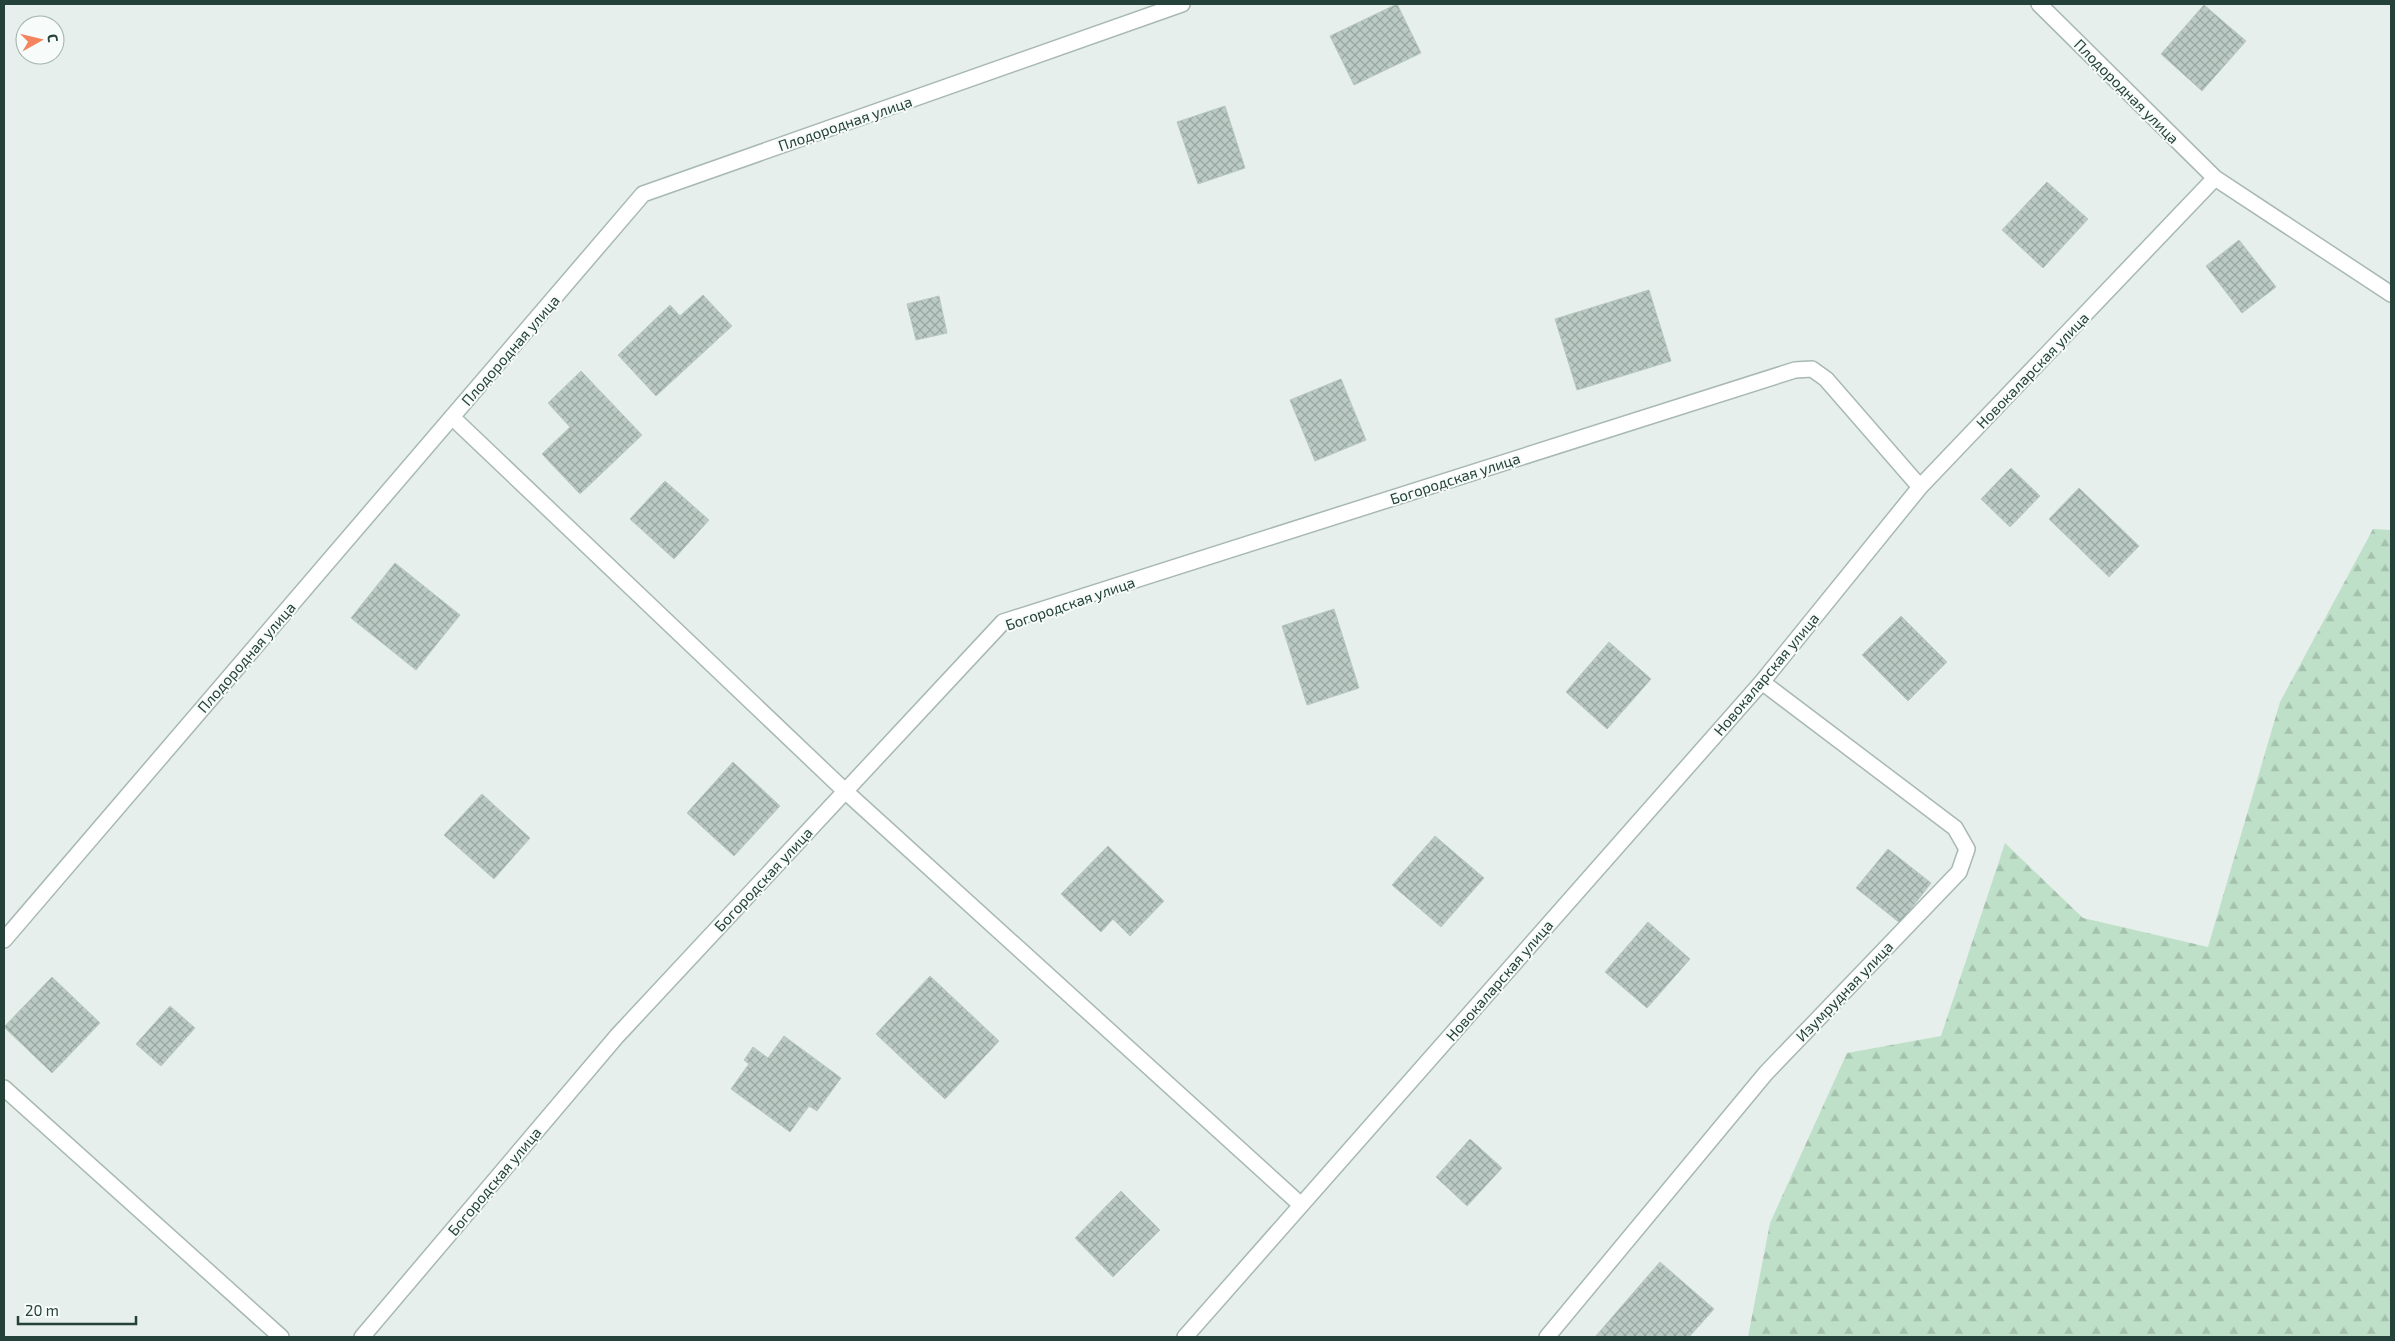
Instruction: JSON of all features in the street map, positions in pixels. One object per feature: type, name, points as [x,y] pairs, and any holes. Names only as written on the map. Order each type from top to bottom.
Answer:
[{"type":"street","name":"Плодородная улица","points":[[4,940],[643,194],[1182,4]]},
{"type":"street","name":"Плодородная улица","points":[[2039,4],[2215,178]]},
{"type":"street","points":[[2215,178],[2391,294]]},
{"type":"street","name":"Новокаларская улица","points":[[1185,1337],[1762,682],[1920,487],[2215,178]]},
{"type":"street","name":"Богородская улица","points":[[362,1337],[616,1036],[1003,622],[1795,370],[1812,369],[1826,379],[1920,487]]},
{"type":"street","points":[[452,417],[845,791],[1301,1205]]},
{"type":"street","name":"Изумрудная улица","points":[[1547,1337],[1766,1073],[1959,872],[1967,849],[1955,828],[1762,682]]},
{"type":"street","points":[[4,1088],[281,1337]]},
{"type":"green space","points":[[2373,529],[2391,530],[2391,1337],[1748,1337],[1770,1223],[1847,1053],[1941,1036],[2005,843],[2083,918],[2208,947],[2280,702]]},
{"type":"building","points":[[1397,4],[1421,53],[1354,85],[1330,36]]},
{"type":"building","points":[[2204,5],[2246,41],[2202,91],[2161,54]]},
{"type":"building","points":[[1225,106],[1245,168],[1198,184],[1177,122]]},
{"type":"building","points":[[2047,182],[2088,219],[2043,268],[2002,230]]},
{"type":"building","points":[[2239,240],[2276,287],[2242,313],[2206,266]]},
{"type":"building","points":[[1649,290],[1671,361],[1577,390],[1555,319]]},
{"type":"building","points":[[703,295],[732,326],[656,396],[618,355],[670,305],[680,316]]},
{"type":"building","points":[[939,296],[947,333],[916,340],[907,304]]},
{"type":"building","points":[[581,371],[642,435],[580,494],[542,454],[570,427],[548,403]]},
{"type":"building","points":[[1341,379],[1366,440],[1315,461],[1290,400]]},
{"type":"building","points":[[2011,468],[2040,496],[2010,527],[1981,499]]},
{"type":"building","points":[[665,481],[709,520],[674,559],[630,519]]},
{"type":"building","points":[[2079,488],[2139,546],[2109,577],[2049,519]]},
{"type":"building","points":[[395,563],[460,615],[416,670],[351,618]]},
{"type":"building","points":[[1334,609],[1359,688],[1307,705],[1282,626]]},
{"type":"building","points":[[1901,616],[1947,662],[1908,701],[1862,655]]},
{"type":"building","points":[[1609,642],[1651,679],[1607,729],[1566,692]]},
{"type":"building","points":[[733,762],[780,806],[734,856],[687,813]]},
{"type":"building","points":[[482,794],[530,838],[494,879],[444,835]]},
{"type":"building","points":[[1435,836],[1484,878],[1441,927],[1392,885]]},
{"type":"building","points":[[1108,846],[1164,901],[1130,936],[1113,919],[1101,932],[1061,894]]},
{"type":"building","points":[[1888,849],[1931,883],[1900,923],[1856,888]]},
{"type":"building","points":[[1648,922],[1690,959],[1647,1008],[1605,972]]},
{"type":"building","points":[[930,976],[999,1041],[945,1099],[876,1034]]},
{"type":"building","points":[[52,977],[100,1023],[52,1073],[4,1027]]},
{"type":"building","points":[[170,1006],[195,1028],[161,1066],[136,1044]]},
{"type":"building","points":[[784,1036],[841,1078],[817,1111],[809,1106],[790,1132],[731,1089],[749,1064],[744,1060],[753,1047],[768,1058]]},
{"type":"building","points":[[1470,1139],[1502,1168],[1467,1206],[1436,1177]]},
{"type":"building","points":[[1121,1191],[1160,1230],[1113,1277],[1075,1238]]},
{"type":"building","points":[[1660,1262],[1714,1309],[1689,1337],[1595,1337]]}]
